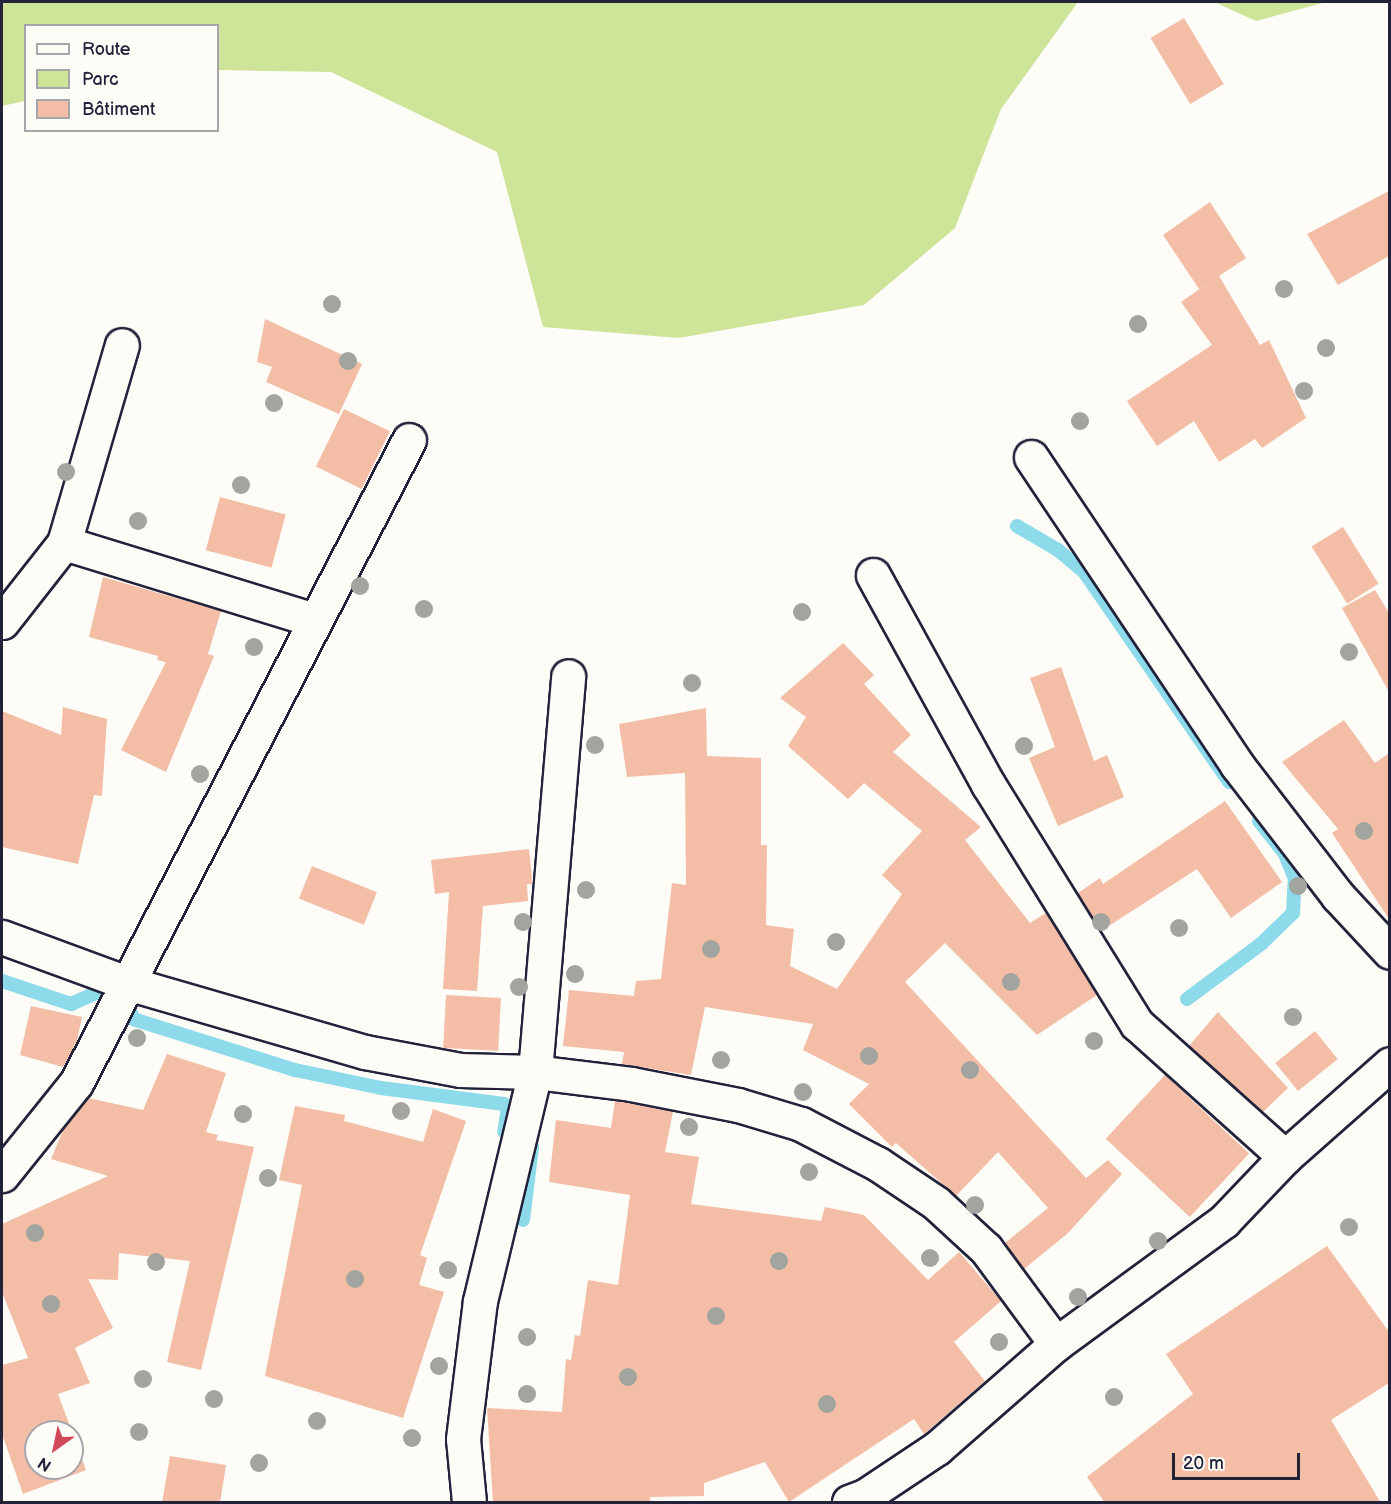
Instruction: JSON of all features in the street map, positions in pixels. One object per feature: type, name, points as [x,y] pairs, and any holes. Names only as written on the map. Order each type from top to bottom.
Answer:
[{"type":"street","points":[[2,622],[64,543],[122,345]]},
{"type":"street","points":[[2,1175],[76,1083],[409,440]]},
{"type":"street","points":[[1031,457],[1237,765],[1338,896],[1389,952]]},
{"type":"street","points":[[64,543],[314,620]]},
{"type":"street","points":[[873,575],[988,784],[1137,1024],[1286,1157]]},
{"type":"street","points":[[469,1503],[463,1439],[480,1301],[535,1072],[568,676]]},
{"type":"street","points":[[2,938],[122,994],[365,1052],[460,1070],[535,1072],[631,1084],[738,1104],[801,1124],[868,1159],[936,1203],[986,1249],[1056,1344]]},
{"type":"street","points":[[849,1503],[865,1496],[937,1448],[1056,1344],[1224,1221],[1286,1157],[1389,1064]]},
{"type":"green space","points":[[2,2],[1078,2],[1001,109],[955,228],[864,305],[679,338],[543,327],[497,152],[331,72],[219,70],[219,24],[24,24],[24,101],[2,106]]},
{"type":"green space","points":[[1214,2],[1326,2],[1256,21]]},
{"type":"building","points":[[1184,18],[1224,84],[1190,104],[1151,38]]},
{"type":"building","points":[[1389,191],[1389,256],[1338,285],[1307,234]]},
{"type":"building","points":[[1210,202],[1246,258],[1219,276],[1260,345],[1269,340],[1306,418],[1262,448],[1255,439],[1219,462],[1194,421],[1157,446],[1127,401],[1212,345],[1181,302],[1208,283],[1199,289],[1163,235]]},
{"type":"building","points":[[265,319],[362,364],[339,414],[266,382],[272,367],[257,362]]},
{"type":"building","points":[[344,409],[390,431],[362,489],[316,467]]},
{"type":"building","points":[[220,497],[286,515],[271,568],[206,550]]},
{"type":"building","points":[[1343,527],[1379,584],[1347,603],[1312,547]]},
{"type":"building","points":[[103,577],[221,611],[208,654],[214,656],[166,772],[121,750],[166,662],[157,660],[158,656],[89,637]]},
{"type":"building","points":[[1375,590],[1389,613],[1389,692],[1342,608]]},
{"type":"building","points":[[843,643],[874,675],[864,684],[911,735],[893,752],[981,827],[965,840],[1030,923],[1046,913],[1097,995],[1037,1035],[945,943],[905,982],[1086,1178],[1108,1160],[1122,1174],[1067,1234],[1024,1269],[1005,1243],[1048,1208],[998,1152],[956,1196],[896,1143],[892,1147],[849,1104],[869,1084],[803,1050],[813,1024],[705,1007],[691,1075],[622,1064],[624,1052],[563,1046],[569,990],[634,996],[636,981],[661,979],[672,883],[686,885],[685,773],[627,777],[619,724],[706,708],[707,756],[761,758],[761,845],[767,845],[766,925],[794,929],[790,966],[837,989],[902,894],[882,875],[922,831],[864,783],[848,799],[788,746],[806,717],[780,698]]},
{"type":"building","points":[[1061,667],[1094,761],[1107,755],[1124,797],[1058,826],[1029,758],[1055,747],[1030,678]]},
{"type":"building","points":[[63,707],[107,719],[102,796],[94,795],[78,864],[2,847],[2,711],[61,735]]},
{"type":"building","points":[[1344,720],[1375,763],[1389,753],[1389,919],[1332,833],[1338,829],[1282,762]]},
{"type":"building","points":[[1225,801],[1282,882],[1231,918],[1197,869],[1101,931],[1078,893],[1100,878],[1103,884]]},
{"type":"building","points":[[529,849],[532,884],[527,884],[528,901],[483,906],[477,991],[443,989],[449,892],[435,894],[431,860]]},
{"type":"building","points":[[312,866],[377,892],[364,925],[299,898]]},
{"type":"building","points":[[446,995],[501,998],[498,1051],[443,1048]]},
{"type":"building","points":[[31,1006],[82,1017],[77,1041],[63,1067],[20,1055]]},
{"type":"building","points":[[1218,1012],[1288,1088],[1263,1112],[1189,1046]]},
{"type":"building","points":[[1315,1031],[1338,1059],[1298,1091],[1275,1063]]},
{"type":"building","points":[[167,1054],[226,1073],[206,1132],[218,1135],[216,1140],[254,1147],[201,1370],[167,1362],[190,1261],[119,1253],[118,1280],[88,1279],[113,1328],[75,1348],[90,1383],[58,1394],[68,1420],[24,1420],[24,1480],[60,1480],[23,1494],[2,1434],[2,1365],[28,1358],[2,1292],[2,1224],[108,1176],[51,1159],[65,1126],[88,1098],[143,1110]]},
{"type":"building","points":[[1165,1075],[1249,1153],[1190,1217],[1106,1139]]},
{"type":"building","points":[[615,1101],[673,1111],[665,1152],[699,1157],[691,1204],[821,1221],[825,1207],[864,1215],[928,1280],[959,1252],[1001,1301],[954,1342],[985,1381],[924,1434],[914,1419],[789,1502],[765,1462],[704,1483],[704,1496],[650,1497],[651,1503],[493,1503],[487,1408],[562,1412],[566,1359],[571,1360],[575,1335],[580,1336],[588,1280],[618,1285],[630,1195],[549,1182],[556,1120],[611,1128]]},
{"type":"building","points":[[295,1106],[345,1115],[344,1121],[423,1142],[433,1109],[466,1121],[420,1255],[427,1258],[419,1285],[444,1292],[403,1418],[265,1376],[302,1185],[279,1180]]},
{"type":"building","points":[[1327,1246],[1389,1332],[1389,1383],[1331,1420],[1381,1503],[1105,1503],[1087,1477],[1193,1394],[1166,1354]]},
{"type":"building","points":[[170,1456],[226,1465],[220,1503],[162,1503]]},
{"type":"waterway","points":[[1017,526],[1058,550],[1085,573],[1229,782]]},
{"type":"waterway","points":[[1187,999],[1262,943],[1293,913],[1295,879],[1285,854],[1259,821]]},
{"type":"waterway","points":[[2,981],[71,1004],[104,989],[125,997],[133,1019],[295,1070],[381,1088],[504,1104],[508,1108],[504,1132]]},
{"type":"waterway","points":[[523,1220],[532,1147]]}]
